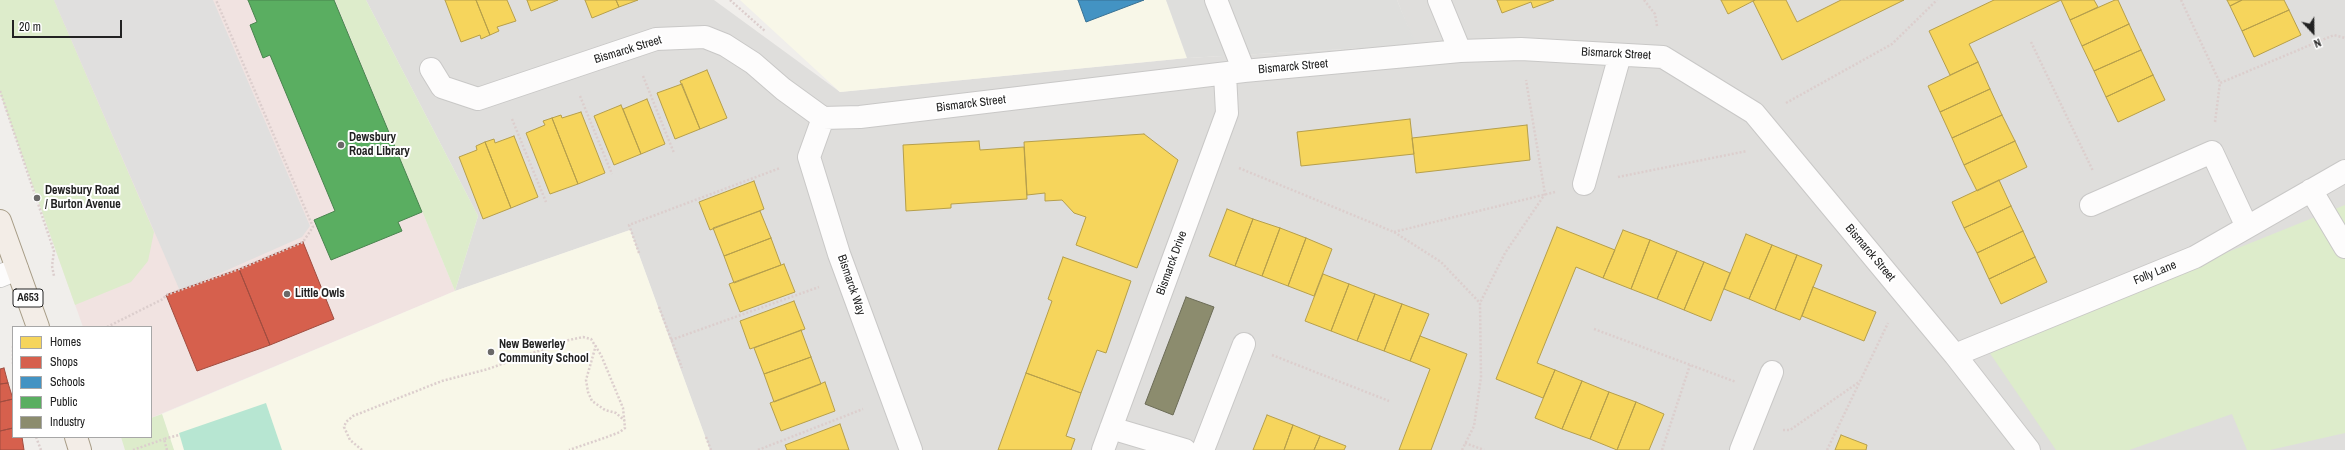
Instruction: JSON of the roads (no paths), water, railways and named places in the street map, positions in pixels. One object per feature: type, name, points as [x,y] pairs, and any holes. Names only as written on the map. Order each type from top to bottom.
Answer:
[{"type":"main road","name":"A653","points":[[0,221],[8,273],[37,326]]},
{"type":"main road","points":[[76,438],[80,450]]},
{"type":"street","name":"Bismarck Drive","points":[[1103,450],[1227,113],[1234,72],[1216,0]]},
{"type":"street","points":[[1439,0],[1460,51]]},
{"type":"street","name":"Bismarck Street","points":[[432,69],[442,88],[478,99],[656,39],[705,37],[725,45],[753,63],[783,90],[823,118],[860,118],[1234,72],[1460,51],[1521,49],[1663,57],[1754,113],[1956,355],[2028,450]]},
{"type":"street","points":[[1584,184],[1620,55]]},
{"type":"street","name":"Bismarck Way","points":[[823,118],[809,157],[848,276],[911,450]]},
{"type":"street","points":[[2099,202],[2212,152],[2247,227]]},
{"type":"street","name":"Folly Lane","points":[[1956,355],[2195,257],[2345,171]]},
{"type":"street","points":[[2311,190],[2345,247]]},
{"type":"street","points":[[1204,450],[1244,344]]},
{"type":"street","points":[[1741,450],[1768,382]]},
{"type":"street","points":[[1111,428],[1185,450]]},
{"type":"place","name":"Dewsbury Road Library","points":[[341,145]]},
{"type":"place","name":"Dewsbury Road / Burton Avenue","points":[[37,198]]},
{"type":"place","name":"Little Owls","points":[[287,294]]},
{"type":"place","name":"New Bewerley Community School","points":[[491,352]]}]
